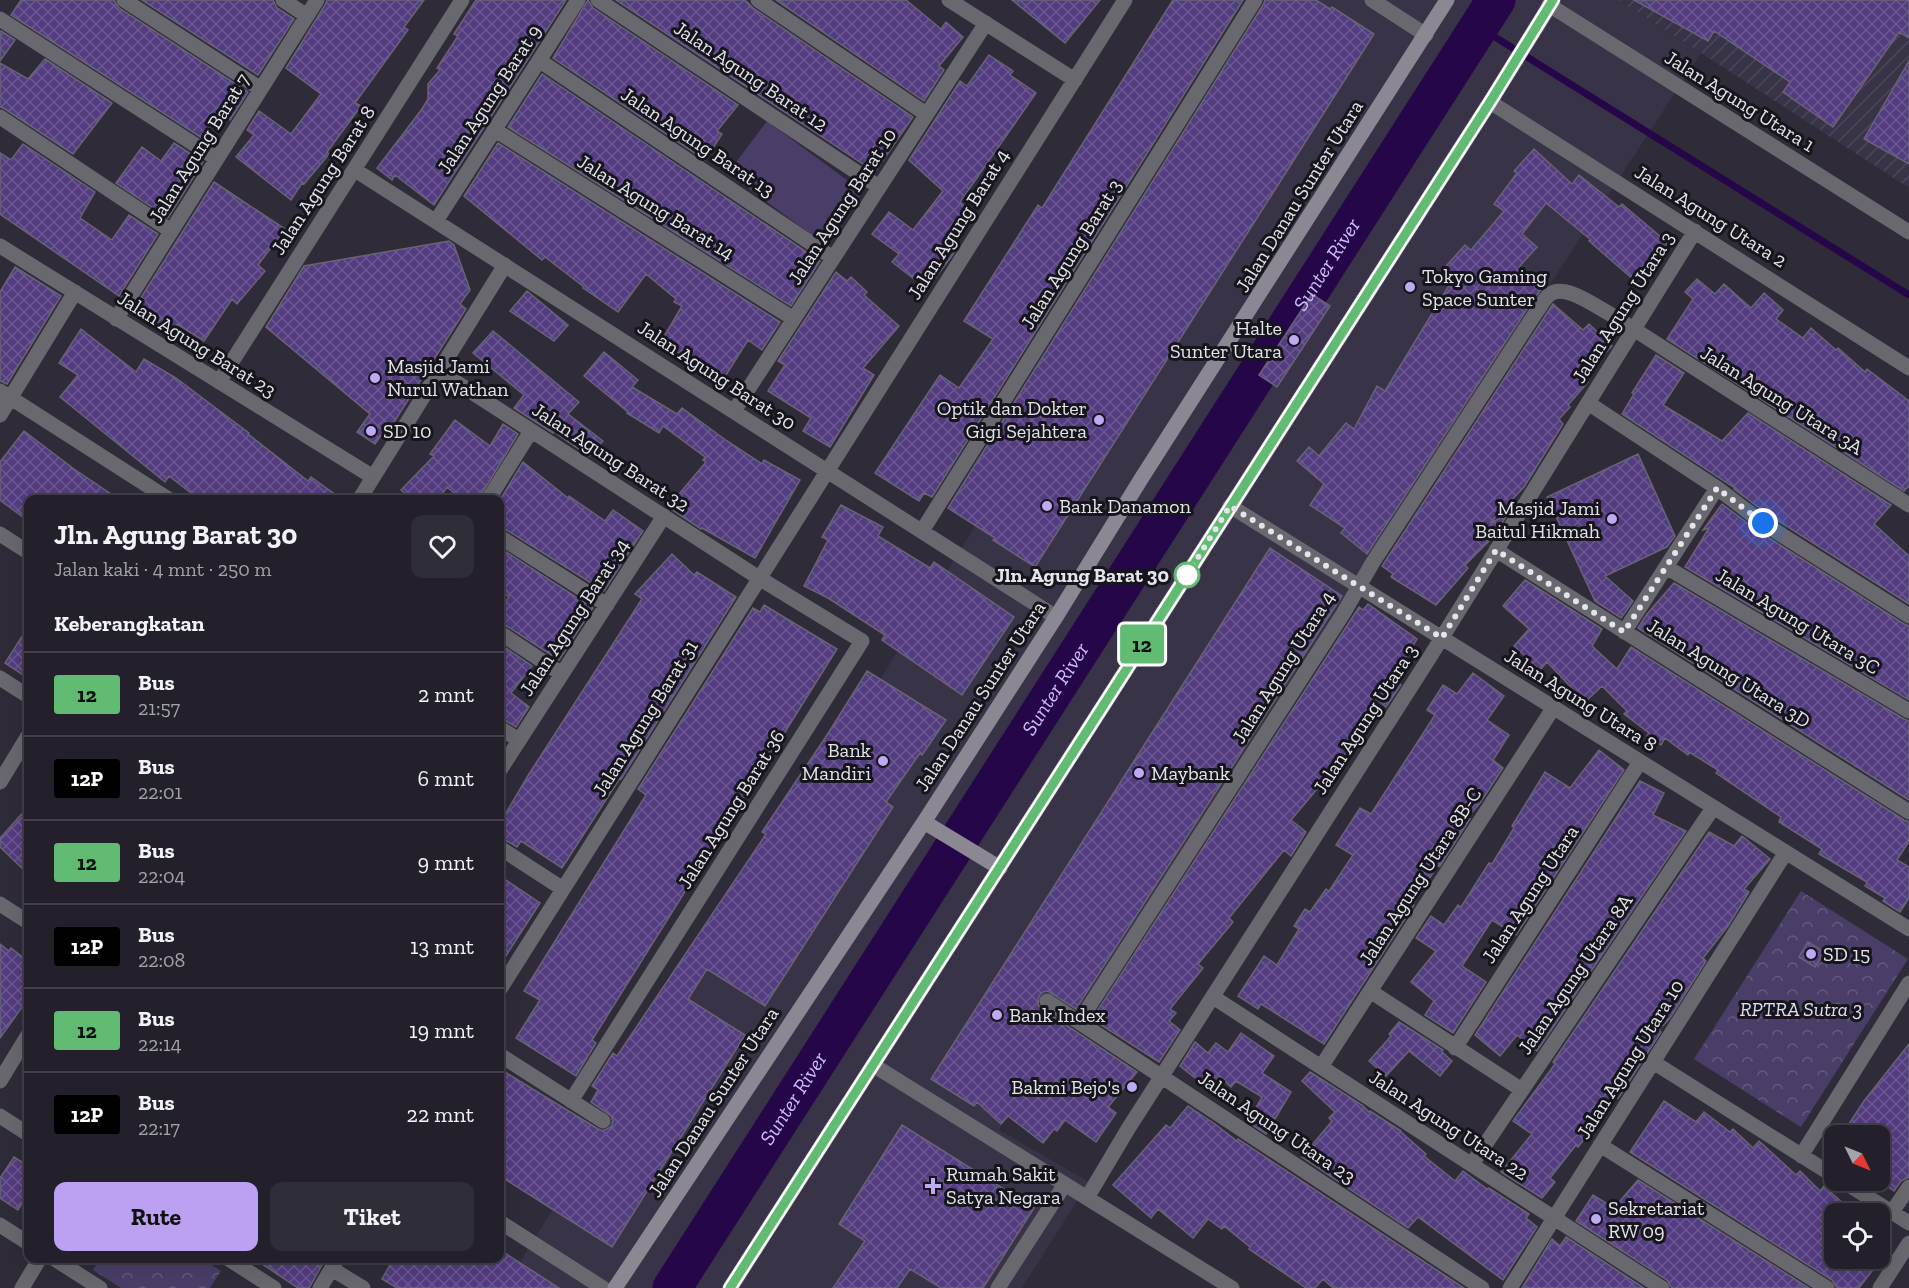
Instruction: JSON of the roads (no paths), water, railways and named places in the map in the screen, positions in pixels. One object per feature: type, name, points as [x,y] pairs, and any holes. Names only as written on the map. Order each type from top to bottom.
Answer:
[{"type":"main road","name":"Jalan Danau Sunter Utara","points":[[615,1288],[929,825],[1141,479],[1447,0]]},
{"type":"main road","points":[[730,1288],[1490,102],[1551,3]]},
{"type":"main road","points":[[929,825],[1000,868]]},
{"type":"street","points":[[124,0],[261,89]]},
{"type":"street","points":[[283,0],[307,16]]},
{"type":"street","name":"Jalan Agung Barat 7","points":[[116,319],[317,0]]},
{"type":"street","name":"Jalan Agung Barat 8","points":[[219,382],[462,0]]},
{"type":"street","name":"Jalan Agung Barat 9","points":[[436,221],[578,0]]},
{"type":"street","name":"Jalan Agung Barat 12","points":[[598,0],[879,187]]},
{"type":"street","points":[[758,0],[926,114]]},
{"type":"street","points":[[949,0],[1075,80]]},
{"type":"street","name":"Jalan Agung Barat 4","points":[[827,471],[1125,0]]},
{"type":"street","name":"Jalan Agung Barat 3","points":[[922,531],[1256,0]]},
{"type":"street","points":[[1372,0],[1430,28]]},
{"type":"street","name":"Jalan Agung Utara 1","points":[[1551,3],[1909,232]]},
{"type":"street","points":[[0,19],[217,159]]},
{"type":"street","name":"Jalan Agung Barat 10","points":[[734,411],[986,23]]},
{"type":"street","name":"Jalan Agung Barat 13","points":[[540,61],[833,258]]},
{"type":"street","name":"Jalan Agung Utara 2","points":[[1490,102],[1909,368]]},
{"type":"street","points":[[0,117],[171,231]]},
{"type":"street","name":"Jalan Agung Barat 14","points":[[495,130],[794,319]]},
{"type":"street","name":"Jalan Agung Barat 30","points":[[355,170],[1056,617]]},
{"type":"street","name":"Jalan Agung Utara 3","points":[[1087,1198],[1162,1076],[1442,638],[1695,231]]},
{"type":"street","name":"Jalan Agung Barat 23","points":[[0,246],[373,477]]},
{"type":"street","points":[[362,495],[505,265]]},
{"type":"street","name":"Jalan Agung Utara 4","points":[[1079,1023],[1344,614],[1358,586],[1550,294],[1568,291],[1634,330]]},
{"type":"street","points":[[0,415],[5,394],[75,292]]},
{"type":"street","name":"Jalan Agung Utara 3A","points":[[1634,330],[1909,505]]},
{"type":"street","name":"Jalan Agung Barat 32","points":[[439,371],[759,578]]},
{"type":"street","points":[[5,394],[162,495]]},
{"type":"street","points":[[1588,403],[1717,488],[1763,523],[1909,616]]},
{"type":"street","points":[[491,495],[531,431]]},
{"type":"street","name":"Jalan Agung Barat 31","points":[[504,983],[827,471]]},
{"type":"street","points":[[1624,632],[1717,488]]},
{"type":"street","name":"Jalan Agung Utara 8","points":[[1230,506],[1909,929]]},
{"type":"street","name":"Jalan Agung Barat 34","points":[[504,764],[664,516]]},
{"type":"street","points":[[0,534],[24,549]]},
{"type":"street","points":[[504,540],[607,604]]},
{"type":"street","name":"Jalan Agung Utara 3D","points":[[1496,550],[1909,812]]},
{"type":"street","name":"Jalan Agung Utara 3C","points":[[1666,567],[1909,711]]},
{"type":"street","name":"Jalan Agung Barat 36","points":[[571,1101],[862,641],[759,578]]},
{"type":"street","points":[[504,636],[562,674]]},
{"type":"street","points":[[0,678],[24,693]]},
{"type":"street","name":"Jalan Agung Utara 8B-C","points":[[1322,1067],[1554,707]]},
{"type":"street","points":[[504,731],[519,740]]},
{"type":"street","points":[[0,782],[24,743]]},
{"type":"street","name":"Jalan Agung Utara","points":[[1455,1048],[1640,762]]},
{"type":"street","name":"Jalan Agung Utara 8A","points":[[1472,1164],[1713,808]]},
{"type":"street","points":[[504,851],[562,889]]},
{"type":"street","name":"Jalan Agung Utara 10","points":[[1510,1288],[1786,852]]},
{"type":"street","points":[[0,904],[24,919]]},
{"type":"street","points":[[1802,1155],[1909,983]]},
{"type":"street","points":[[1370,991],[1522,1090]]},
{"type":"street","name":"Jalan Agung Utara 22","points":[[1213,997],[1662,1288]]},
{"type":"street","name":"Jalan Agung Utara 23","points":[[1047,1001],[1482,1288]]},
{"type":"street","points":[[0,1081],[24,1042]]},
{"type":"street","points":[[504,1058],[603,1120]]},
{"type":"street","points":[[1653,1062],[1824,1169]]},
{"type":"street","points":[[873,1065],[1232,1288]]},
{"type":"street","points":[[0,1116],[24,1131]]},
{"type":"street","points":[[1600,1144],[1827,1288]]},
{"type":"street","points":[[998,1288],[1065,1184]]},
{"type":"street","points":[[1892,1212],[1909,1187]]},
{"type":"street","points":[[1859,1191],[1909,1223]]},
{"type":"street","points":[[0,1225],[24,1240]]},
{"type":"street","points":[[504,1225],[603,1288]]},
{"type":"street","points":[[1880,1288],[1909,1243]]},
{"type":"street","points":[[22,1288],[37,1263]]},
{"type":"street","points":[[61,1263],[100,1288]]},
{"type":"street","points":[[235,1263],[274,1288]]},
{"type":"street","points":[[320,1288],[335,1264],[363,1288]]},
{"type":"waterway","name":"Sunter River","points":[[672,1288],[1496,0]]},
{"type":"waterway","points":[[1479,27],[1909,295]]},
{"type":"place","name":"Tokyo Gaming Space Sunter","points":[[1410,287]]},
{"type":"place","name":"Halte Sunter Utara","points":[[1294,340]]},
{"type":"place","name":"Masjid Jami Nurul Wathan","points":[[375,378]]},
{"type":"place","name":"Optik dan Dokter Gigi Sejahtera","points":[[1099,420]]},
{"type":"place","name":"SD 10","points":[[371,431]]},
{"type":"place","name":"Bank Danamon","points":[[1047,506]]},
{"type":"place","name":"Masjid Jami Baitul Hikmah","points":[[1612,519]]},
{"type":"place","name":"Jln. Agung Barat 30","points":[[1187,575]]},
{"type":"place","name":"Bank Mandiri","points":[[883,761]]},
{"type":"place","name":"Maybank","points":[[1139,773]]},
{"type":"place","name":"SD 15","points":[[1811,954]]},
{"type":"place","name":"Bank Index","points":[[997,1015]]},
{"type":"place","name":"Bakmi Bejo's","points":[[1132,1087]]},
{"type":"place","name":"Rumah Sakit Satya Negara","points":[[933,1186]]},
{"type":"place","name":"Sekretariat RW 09","points":[[1596,1219]]},
{"type":"park label","name":"RPTRA Sutra 3","points":[[1801,1009]]}]
